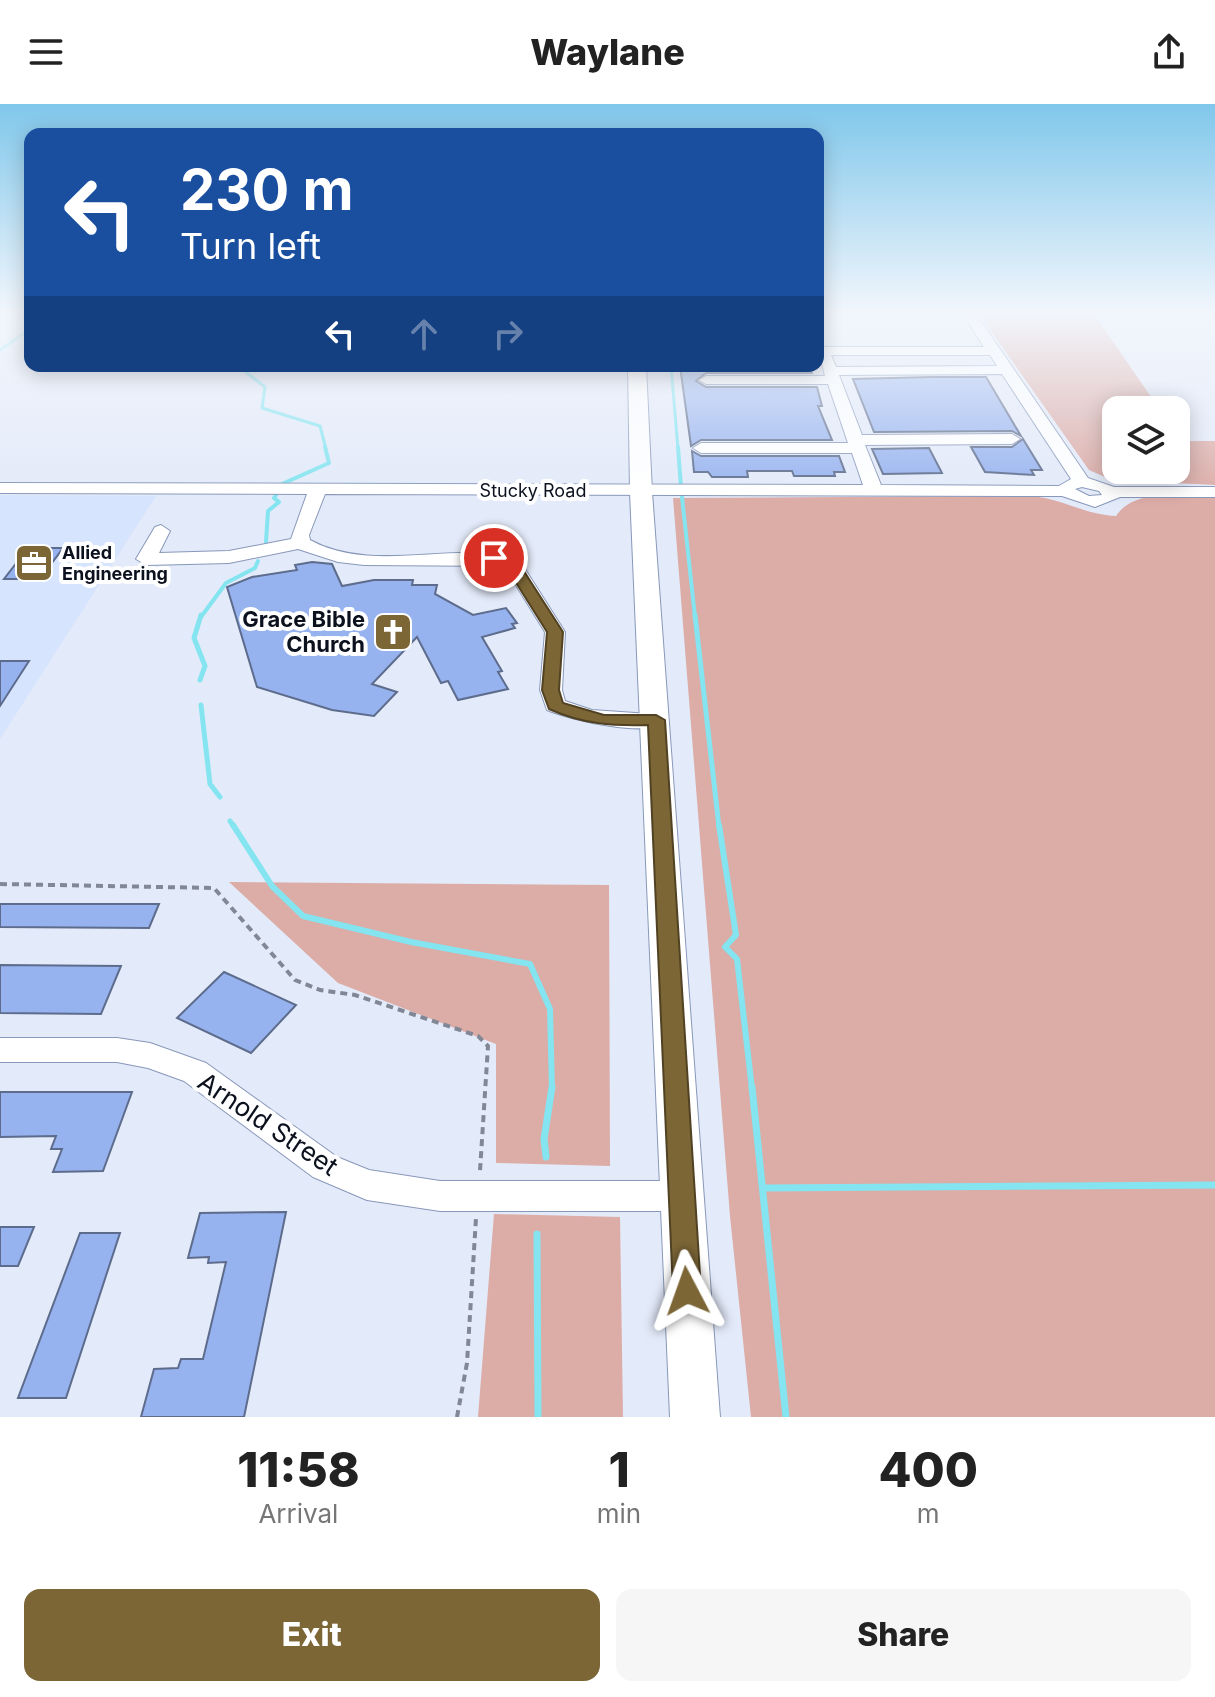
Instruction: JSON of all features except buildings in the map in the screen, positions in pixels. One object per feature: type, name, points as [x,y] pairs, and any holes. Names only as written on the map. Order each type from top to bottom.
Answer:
[{"type":"main road","points":[[637,375],[641,492],[695,1417]]},
{"type":"street","points":[[706,380],[825,375]]},
{"type":"street","points":[[832,375],[874,491]]},
{"type":"street","points":[[1010,375],[1074,486]]},
{"type":"street","points":[[701,448],[1012,439]]},
{"type":"street","name":"Stucky Road","points":[[0,488],[641,492],[1074,486],[1075,498],[1099,502],[1110,498],[1111,492],[1215,492]]},
{"type":"street","points":[[301,543],[300,535],[318,489]]},
{"type":"street","points":[[161,531],[146,559],[229,557],[301,543],[322,555],[341,558],[494,558],[511,562],[555,632],[551,690],[555,705],[578,716],[604,720],[656,720]]},
{"type":"street","name":"Arnold Street","points":[[0,1050],[117,1050],[150,1056],[195,1072],[325,1167],[367,1185],[440,1196],[681,1196]]},
{"type":"path","points":[[0,884],[214,888],[295,980],[320,990],[355,995],[478,1036],[488,1046],[467,1363],[457,1417]]},
{"type":"shaded area","points":[[1022,375],[1136,375],[1150,396],[1102,396],[1102,476],[1089,470]]},
{"type":"shaded area","points":[[1190,441],[1215,441],[1215,485],[1190,484]]},
{"type":"shaded area","points":[[0,495],[156,496],[0,739]]},
{"type":"shaded area","points":[[1032,496],[1116,516],[1124,507],[1148,497],[1215,496],[1215,1417],[751,1417],[730,1216],[673,498]]},
{"type":"shaded area","points":[[229,882],[609,885],[610,1166],[496,1163],[496,1044],[338,983]]},
{"type":"shaded area","points":[[494,1214],[620,1217],[623,1417],[478,1417]]},
{"type":"waterway","points":[[250,375],[265,387],[262,408],[320,426],[326,449]]},
{"type":"waterway","points":[[672,375],[678,449]]},
{"type":"waterway","points":[[282,484],[329,463],[325,447]]},
{"type":"waterway","points":[[678,447],[681,487]]},
{"type":"waterway","points":[[266,542],[268,511],[279,502],[274,498],[276,495]]},
{"type":"waterway","points":[[682,497],[695,617]]},
{"type":"waterway","points":[[201,617],[226,583],[255,568],[258,561]]},
{"type":"waterway","points":[[200,680],[205,666],[194,638],[201,615]]},
{"type":"waterway","points":[[695,615],[719,827]]},
{"type":"waterway","points":[[201,705],[210,784],[220,797]]},
{"type":"waterway","points":[[230,821],[234,827]]},
{"type":"waterway","points":[[233,825],[272,886],[303,916],[411,942],[530,964],[550,1009],[552,1087]]},
{"type":"waterway","points":[[719,825],[736,935],[725,947],[737,959],[752,1089]]},
{"type":"waterway","points":[[546,1157],[544,1139],[552,1087]]},
{"type":"waterway","points":[[752,1087],[786,1417]]},
{"type":"waterway","points":[[764,1188],[1215,1185]]},
{"type":"waterway","points":[[537,1234],[538,1417]]},
{"type":"place","name":"Allied Engineering","points":[[34,563]]},
{"type":"place","name":"Grace Bible Church","points":[[393,632]]},
{"type":"route","points":[[494,558],[511,562],[555,632],[551,690],[555,705],[578,716],[604,720],[656,720],[687,1291]]}]
